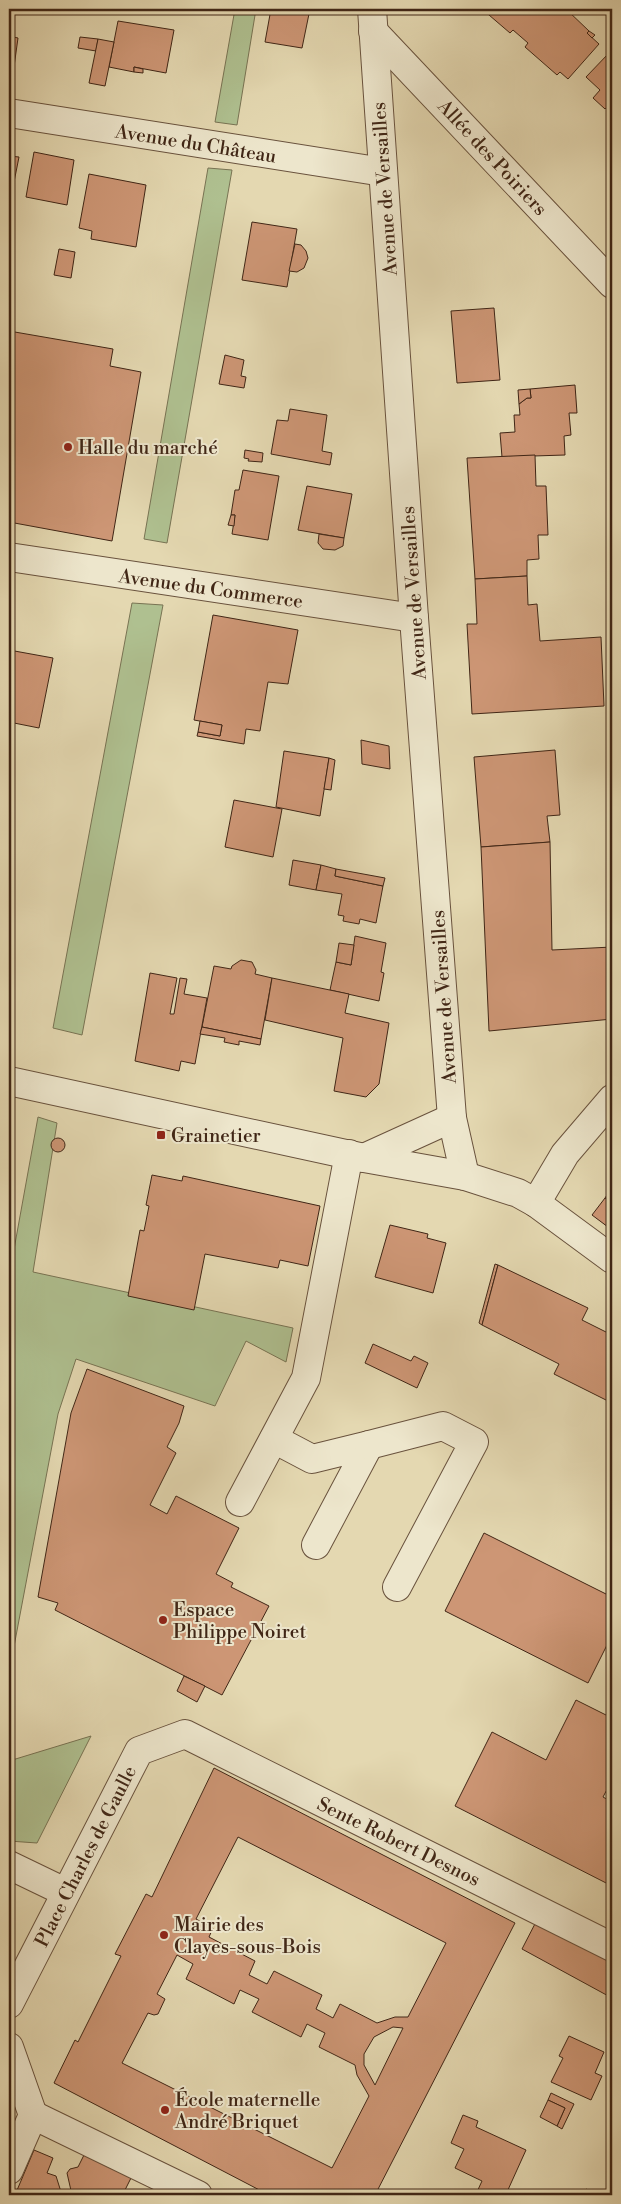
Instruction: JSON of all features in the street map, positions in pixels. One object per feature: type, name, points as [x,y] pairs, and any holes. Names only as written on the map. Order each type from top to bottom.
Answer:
[{"type":"street","name":"Avenue de Versailles","points":[[372,20],[414,618],[452,1118],[465,1176]]},
{"type":"street","name":"Allée des Poiriers","points":[[372,20],[612,284]]},
{"type":"street","name":"Avenue du Château","points":[[9,113],[383,172]]},
{"type":"street","name":"Avenue du Commerce","points":[[9,557],[414,618]]},
{"type":"street","points":[[9,1081],[356,1156],[465,1176],[518,1193],[536,1202],[612,1259]]},
{"type":"street","points":[[536,1202],[565,1154],[612,1098]]},
{"type":"street","points":[[356,1156],[452,1118]]},
{"type":"street","points":[[240,1502],[306,1378],[356,1156]]},
{"type":"street","points":[[274,1438],[312,1459],[442,1426],[474,1442],[397,1588]]},
{"type":"street","points":[[316,1545],[369,1445]]},
{"type":"street","name":"Place Charles de Gaulle","points":[[9,2004],[139,1751],[185,1734]]},
{"type":"street","name":"Sente Robert Desnos","points":[[185,1734],[612,1947]]},
{"type":"street","points":[[9,1865],[65,1892]]},
{"type":"street","points":[[9,2047],[32,2115],[9,2170]]},
{"type":"street","points":[[32,2115],[198,2195]]},
{"type":"green space","points":[[235,9],[256,9],[237,125],[215,122]]},
{"type":"green space","points":[[208,168],[232,170],[167,543],[144,539]]},
{"type":"green space","points":[[132,603],[163,605],[82,1035],[53,1028]]},
{"type":"green space","points":[[38,1117],[57,1123],[33,1272],[293,1328],[286,1362],[246,1341],[215,1406],[76,1359],[58,1414],[12,1657],[9,1663],[9,1277]]},
{"type":"green space","points":[[91,1736],[37,1843],[9,1841],[9,1761]]},
{"type":"building","points":[[9,9],[29,9],[28,14],[9,11]]},
{"type":"building","points":[[271,9],[310,9],[302,48],[265,42]]},
{"type":"building","points":[[482,9],[559,9],[564,13],[567,10],[589,31],[587,33],[599,44],[568,79],[560,72],[557,75],[525,47],[528,43],[513,30],[510,33]]},
{"type":"building","points":[[118,21],[174,30],[166,73],[134,67],[134,72],[109,67]]},
{"type":"building","points":[[589,31],[595,35],[592,38],[587,33]]},
{"type":"building","points":[[9,36],[18,38],[13,74],[9,73]]},
{"type":"building","points":[[80,37],[98,39],[96,51],[78,48]]},
{"type":"building","points":[[98,39],[114,42],[105,86],[89,83]]},
{"type":"building","points":[[609,53],[612,56],[612,102],[605,109],[593,98],[600,90],[586,77]]},
{"type":"building","points":[[134,67],[143,69],[143,73],[134,72]]},
{"type":"building","points":[[34,152],[74,160],[67,205],[26,197]]},
{"type":"building","points":[[9,156],[19,157],[9,207]]},
{"type":"building","points":[[89,174],[146,185],[136,247],[91,239],[92,231],[79,228]]},
{"type":"building","points":[[252,222],[297,229],[287,287],[242,280]]},
{"type":"building","points":[[295,244],[301,245],[306,251],[308,258],[304,268],[297,272],[289,271]]},
{"type":"building","points":[[59,249],[75,252],[71,278],[54,275]]},
{"type":"building","points":[[494,308],[500,380],[457,383],[451,311]]},
{"type":"building","name":"Halle du marché","points":[[9,331],[113,349],[110,366],[141,372],[112,541],[9,522]]},
{"type":"building","points":[[225,355],[244,360],[241,376],[246,377],[244,388],[219,384]]},
{"type":"building","points":[[575,385],[577,413],[569,413],[571,435],[564,436],[565,455],[502,457],[500,433],[515,432],[514,415],[520,415],[519,404],[527,398],[531,398],[530,389]]},
{"type":"building","points":[[530,389],[531,398],[527,398],[519,404],[518,390]]},
{"type":"building","points":[[290,409],[327,415],[322,451],[332,453],[330,465],[271,454],[277,420],[288,421]]},
{"type":"building","points":[[245,450],[263,453],[262,462],[248,461],[249,459],[244,458]]},
{"type":"building","points":[[535,455],[536,486],[546,486],[548,535],[538,535],[539,559],[527,560],[527,576],[475,579],[467,458]]},
{"type":"building","points":[[243,470],[279,476],[268,540],[232,534],[235,515],[231,515],[235,490],[239,490]]},
{"type":"building","points":[[307,486],[352,494],[344,538],[298,530]]},
{"type":"building","points":[[231,515],[235,515],[234,526],[228,525]]},
{"type":"building","points":[[319,534],[344,538],[343,546],[335,550],[323,549],[318,543]]},
{"type":"building","points":[[527,576],[528,605],[537,604],[540,641],[601,637],[604,706],[472,714],[467,624],[477,624],[475,579]]},
{"type":"building","points":[[213,615],[298,630],[288,684],[268,682],[260,731],[246,729],[244,744],[197,736],[198,732],[220,736],[222,725],[194,720]]},
{"type":"building","points":[[9,650],[53,658],[39,728],[9,722]]},
{"type":"building","points":[[200,721],[222,725],[220,736],[198,732]]},
{"type":"building","points":[[361,740],[389,746],[390,769],[362,764]]},
{"type":"building","points":[[555,750],[560,815],[547,816],[550,842],[481,847],[474,757]]},
{"type":"building","points":[[284,751],[329,758],[320,816],[276,807]]},
{"type":"building","points":[[329,758],[335,760],[331,790],[324,789]]},
{"type":"building","points":[[234,800],[282,809],[273,857],[225,847]]},
{"type":"building","points":[[550,842],[552,950],[612,947],[612,1019],[489,1031],[481,847]]},
{"type":"building","points":[[293,860],[321,865],[316,890],[289,885]]},
{"type":"building","points":[[321,865],[336,869],[335,876],[383,886],[376,923],[360,919],[359,924],[343,921],[344,916],[338,915],[342,894],[316,890]]},
{"type":"building","points":[[336,869],[385,878],[383,886],[335,876]]},
{"type":"building","points":[[355,936],[386,943],[381,972],[384,973],[379,1001],[330,990],[336,962],[351,965]]},
{"type":"building","points":[[339,943],[354,945],[351,965],[336,962]]},
{"type":"building","points":[[241,960],[252,962],[256,970],[255,974],[272,978],[261,1039],[202,1027],[214,966],[231,969],[232,966]]},
{"type":"building","points":[[150,973],[177,978],[170,1014],[174,1014],[180,978],[187,979],[184,994],[207,998],[195,1064],[181,1061],[179,1071],[135,1061]]},
{"type":"building","points":[[272,978],[349,994],[345,1013],[389,1023],[379,1084],[366,1097],[334,1091],[343,1038],[265,1020]]},
{"type":"building","points":[[202,1027],[261,1039],[260,1045],[239,1041],[239,1045],[224,1042],[225,1038],[200,1034]]},
{"type":"building","points":[[58,1138],[63,1140],[65,1145],[63,1150],[58,1152],[53,1150],[51,1145],[53,1140]]},
{"type":"building","points":[[152,1175],[182,1181],[183,1176],[320,1206],[308,1266],[280,1260],[278,1268],[205,1254],[194,1310],[128,1296],[140,1230],[144,1231],[149,1206],[146,1205]]},
{"type":"building","points":[[612,1190],[612,1203],[605,1198]]},
{"type":"building","points":[[605,1198],[612,1203],[612,1230],[592,1215]]},
{"type":"building","points":[[390,1225],[428,1234],[427,1238],[446,1243],[433,1293],[375,1277]]},
{"type":"building","points":[[495,1264],[498,1265],[482,1325],[479,1323]]},
{"type":"building","points":[[498,1265],[588,1308],[582,1320],[612,1335],[612,1403],[554,1374],[559,1364],[482,1325]]},
{"type":"building","points":[[373,1344],[411,1361],[414,1356],[428,1363],[417,1388],[365,1363]]},
{"type":"building","points":[[87,1369],[184,1406],[179,1423],[167,1447],[176,1453],[150,1505],[167,1514],[176,1496],[239,1528],[216,1574],[233,1583],[231,1587],[269,1606],[222,1695],[55,1610],[58,1603],[38,1597],[71,1413]]},
{"type":"building","points":[[484,1533],[612,1597],[612,1635],[588,1683],[445,1611]]},
{"type":"building","points":[[184,1676],[205,1686],[197,1702],[177,1691]]},
{"type":"building","points":[[576,1700],[612,1718],[612,1780],[603,1797],[612,1802],[612,1886],[455,1806],[492,1732],[546,1760]]},
{"type":"building","points":[[214,1768],[515,1923],[375,2195],[269,2195],[54,2083],[75,2040],[78,2042],[121,1956],[115,1954],[146,1894],[152,1897]],"holes":[[[238,1837],[446,1943],[408,2017],[395,2017],[377,2023],[340,2004],[333,2018],[316,2009],[322,1995],[274,1971],[267,1984],[249,1975],[255,1961],[209,1937],[213,1928],[196,1919]],[[177,1955],[193,1964],[186,1979],[234,2004],[240,1990],[259,1999],[252,2012],[301,2037],[307,2024],[325,2033],[319,2047],[355,2065],[357,2075],[369,2096],[332,2168],[122,2063],[148,2013],[158,2014],[165,1999],[157,1994]],[[393,2027],[403,2028],[375,2085],[364,2065],[364,2054],[374,2037]]]},
{"type":"building","points":[[538,1918],[612,1958],[612,1998],[522,1949]]},
{"type":"building","points":[[569,2036],[604,2052],[595,2073],[602,2076],[591,2100],[551,2082],[563,2058],[559,2056]]},
{"type":"building","points":[[551,2093],[574,2104],[562,2129],[557,2126],[565,2108],[548,2100]]},
{"type":"building","points":[[548,2100],[565,2108],[557,2126],[540,2117]]},
{"type":"building","points":[[463,2115],[478,2121],[476,2127],[526,2150],[507,2192],[504,2191],[502,2195],[476,2194],[482,2181],[455,2168],[464,2149],[451,2143]]},
{"type":"building","points":[[34,2150],[53,2158],[47,2173],[56,2176],[62,2195],[15,2195]]},
{"type":"building","points":[[85,2153],[132,2176],[123,2194],[127,2195],[72,2195],[67,2173],[70,2169],[78,2167]]},
{"type":"building","points":[[586,2189],[599,2195],[583,2195]]},
{"type":"place","name":"Halle du marché","points":[[68,447]]},
{"type":"place","name":"Grainetier","points":[[161,1135]]},
{"type":"place","name":"Espace Philippe Noiret","points":[[163,1620]]},
{"type":"place","name":"Mairie des Clayes-sous-Bois","points":[[164,1935]]},
{"type":"place","name":"École maternelle André Briquet","points":[[165,2110]]}]
